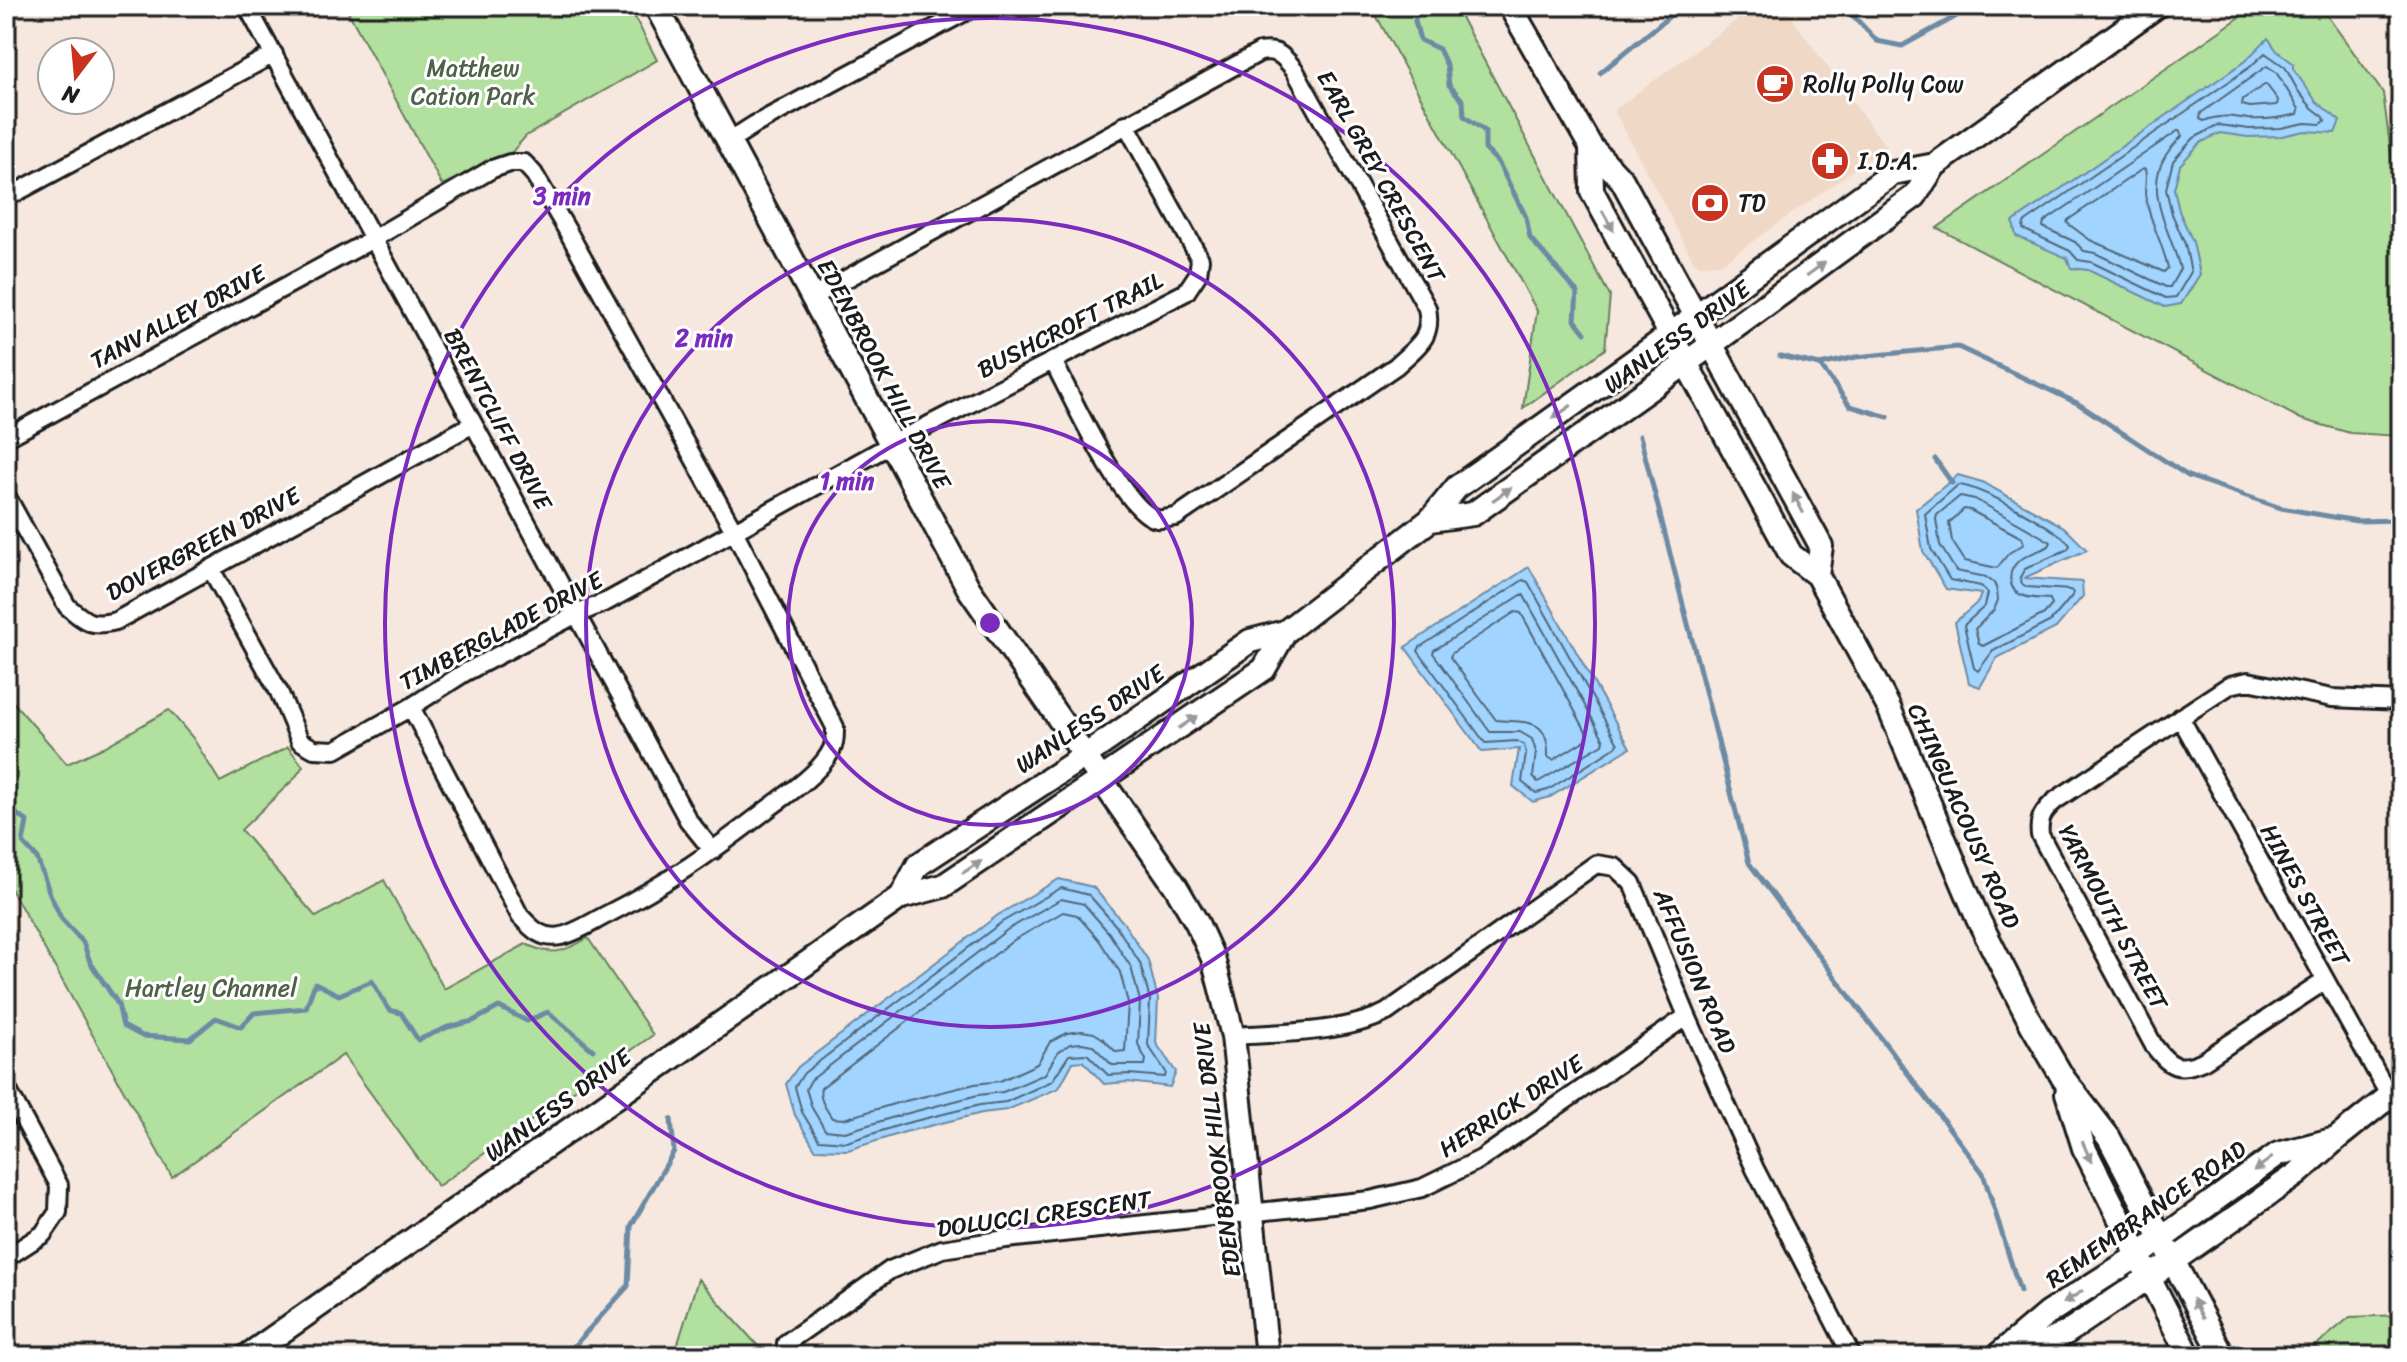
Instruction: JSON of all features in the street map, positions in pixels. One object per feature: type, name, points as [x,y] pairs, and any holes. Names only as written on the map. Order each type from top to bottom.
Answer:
[{"type":"main road","name":"EDENBROOK HILL DRIVE","points":[[656,6],[969,589],[1176,887],[1213,958],[1233,1036],[1267,1356]]},
{"type":"main road","name":"CHINGUACOUSY ROAD","points":[[1510,6],[1591,147],[1622,180],[1821,546],[1817,575]]},
{"type":"main road","name":"WANLESS DRIVE","points":[[1430,520],[1473,514],[1915,196],[1935,165],[2157,6]]},
{"type":"main road","name":"CHINGUACOUSY ROAD","points":[[1591,147],[1592,191],[1791,555],[1817,575],[1889,708],[1978,919],[2032,1025],[2063,1078],[2109,1138],[2223,1356]]},
{"type":"main road","name":"WANLESS DRIVE","points":[[247,1356],[901,897],[943,886],[1264,669],[1285,632],[1430,520],[1457,487],[1893,173],[1935,165]]},
{"type":"main road","name":"WANLESS DRIVE","points":[[901,897],[918,865],[1086,755],[1250,641],[1285,632]]},
{"type":"main road","name":"CHINGUACOUSY ROAD","points":[[2063,1078],[2084,1148],[2189,1356]]},
{"type":"main road","name":"REMEMBRANCE ROAD","points":[[2016,1356],[2066,1333],[2173,1261],[2297,1174],[2395,1091]]},
{"type":"main road","name":"REMEMBRANCE ROAD","points":[[1997,1356],[2048,1313],[2139,1255],[2278,1154],[2336,1139]]},
{"type":"street","name":"BRENTCLIFF DRIVE","points":[[247,6],[688,820],[713,851]]},
{"type":"street","points":[[729,141],[976,6]]},
{"type":"street","name":"EARL GREY CRESCENT","points":[[813,297],[1260,52],[1271,50],[1283,56],[1294,69],[1427,308],[1430,323],[1426,338],[1396,366],[1176,517],[1157,519],[1137,507],[1118,483],[1053,361]]},
{"type":"street","points":[[6,198],[274,54]]},
{"type":"street","name":"BUSHCROFT TRAIL","points":[[892,444],[1186,292],[1198,274],[1200,259],[1126,124]]},
{"type":"street","name":"TANVALLEY DRIVE","points":[[6,438],[373,239],[492,169],[510,163],[524,163],[534,174],[567,230],[734,531]]},
{"type":"street","name":"DOVERGREEN DRIVE","points":[[6,495],[67,606],[83,620],[97,625],[116,621],[473,424]]},
{"type":"street","name":"TIMBERGLADE DRIVE","points":[[211,569],[279,692],[300,741],[314,749],[335,750],[464,673],[608,601],[892,444]]},
{"type":"street","points":[[411,707],[520,916],[533,930],[544,936],[561,936],[653,891],[713,851],[808,778],[827,758],[835,744],[835,727],[734,531]]},
{"type":"street","name":"YARMOUTH STREET","points":[[2325,981],[2203,1061],[2189,1067],[2177,1067],[2165,1060],[2146,1032],[2040,835],[2038,825],[2041,815],[2056,800],[2238,682],[2248,681],[2332,698],[2401,701]]},
{"type":"street","name":"HINES STREET","points":[[2180,717],[2325,981],[2395,1091]]},
{"type":"street","name":"AFFUSION ROAD","points":[[1233,1036],[1346,1026],[1375,1018],[1596,864],[1615,867],[1632,883],[1687,1016],[1762,1183],[1852,1356]]},
{"type":"street","name":"HERRICK DRIVE","points":[[1252,1213],[1370,1200],[1444,1179],[1481,1159],[1687,1016]]},
{"type":"street","points":[[6,1087],[59,1185],[58,1212],[43,1234],[6,1258]]},
{"type":"street","name":"DOLUCCI CRESCENT","points":[[785,1356],[786,1343],[890,1270],[942,1249],[1006,1239],[1252,1213]]},
{"type":"shaded area","points":[[1756,6],[1783,6],[1886,147],[1721,264],[1701,265],[1694,262],[1614,110]]},
{"type":"green space","name":"Matthew Cation Park","points":[[345,6],[629,6],[657,60],[526,136],[512,152],[442,185]]},
{"type":"green space","points":[[1371,6],[1455,6],[1610,296],[1605,349],[1523,408],[1537,311]]},
{"type":"green space","points":[[2256,6],[2320,6],[2383,93],[2401,230],[2401,436],[2350,433],[2301,419],[1937,228]]},
{"type":"green space","name":"Hartley Channel","points":[[6,694],[67,764],[169,710],[193,738],[220,782],[288,747],[303,766],[295,778],[241,830],[316,917],[384,880],[444,989],[526,944],[551,952],[572,947],[588,938],[653,1035],[438,1186],[343,1055],[172,1177],[6,880]]},
{"type":"green space","points":[[698,1279],[767,1356],[674,1356]]},
{"type":"green space","points":[[2401,1315],[2401,1356],[2303,1356],[2350,1317]]},
{"type":"water","points":[[2268,38],[2277,51],[2294,64],[2294,70],[2316,101],[2340,121],[2335,133],[2305,131],[2282,136],[2248,137],[2220,133],[2200,143],[2180,165],[2174,189],[2179,211],[2193,242],[2200,274],[2181,304],[2165,307],[2088,270],[2071,268],[2067,258],[2016,236],[2013,222],[2245,61]]},
{"type":"water","points":[[1958,475],[1982,482],[2064,527],[2087,550],[2024,578],[2082,582],[2083,596],[2056,628],[1997,658],[1980,687],[1969,683],[1955,622],[1978,602],[1981,594],[1946,589],[1923,551],[1916,509]]},
{"type":"water","points":[[1529,567],[1630,748],[1550,797],[1533,802],[1513,786],[1519,749],[1482,752],[1405,647]]},
{"type":"water","points":[[1059,879],[1093,887],[1123,922],[1148,960],[1158,999],[1156,1043],[1176,1072],[1170,1087],[1128,1082],[1104,1084],[1083,1061],[1073,1062],[1059,1088],[1007,1110],[905,1132],[848,1150],[815,1149],[795,1115],[786,1084],[798,1067],[998,915]]},
{"type":"waterway","points":[[1412,6],[1416,10],[1415,21],[1420,40],[1439,49],[1447,66],[1449,85],[1463,101],[1464,116],[1485,131],[1485,149],[1498,162],[1526,217],[1530,238],[1577,292],[1575,320],[1585,333]]},
{"type":"waterway","points":[[1600,73],[1682,6]]},
{"type":"waterway","points":[[1844,6],[1877,41],[1902,46],[1969,6]]},
{"type":"waterway","points":[[1780,356],[1820,365],[1856,357],[1958,347],[2077,403],[2188,476],[2281,508],[2357,521],[2401,520]]},
{"type":"waterway","points":[[1820,365],[1850,406],[1888,417]]},
{"type":"waterway","points":[[1640,436],[1749,863],[1983,1173],[2020,1291]]},
{"type":"waterway","points":[[1935,459],[1952,483]]},
{"type":"waterway","points":[[6,789],[11,796],[12,811],[27,821],[23,843],[37,858],[61,918],[83,942],[90,962],[118,1004],[123,1026],[142,1036],[190,1039],[216,1018],[241,1027],[254,1013],[306,1008],[315,983],[339,995],[372,981],[389,1010],[401,1013],[418,1040],[448,1027],[473,1021],[499,1007],[527,1021],[548,1012],[593,1050]]},
{"type":"waterway","points":[[565,1356],[628,1286],[631,1226],[674,1151],[671,1119]]},
{"type":"place","name":"Rolly Polly Cow","points":[[1775,84]]},
{"type":"place","name":"I.D.A.","points":[[1830,161]]},
{"type":"place","name":"TD","points":[[1710,203]]}]
